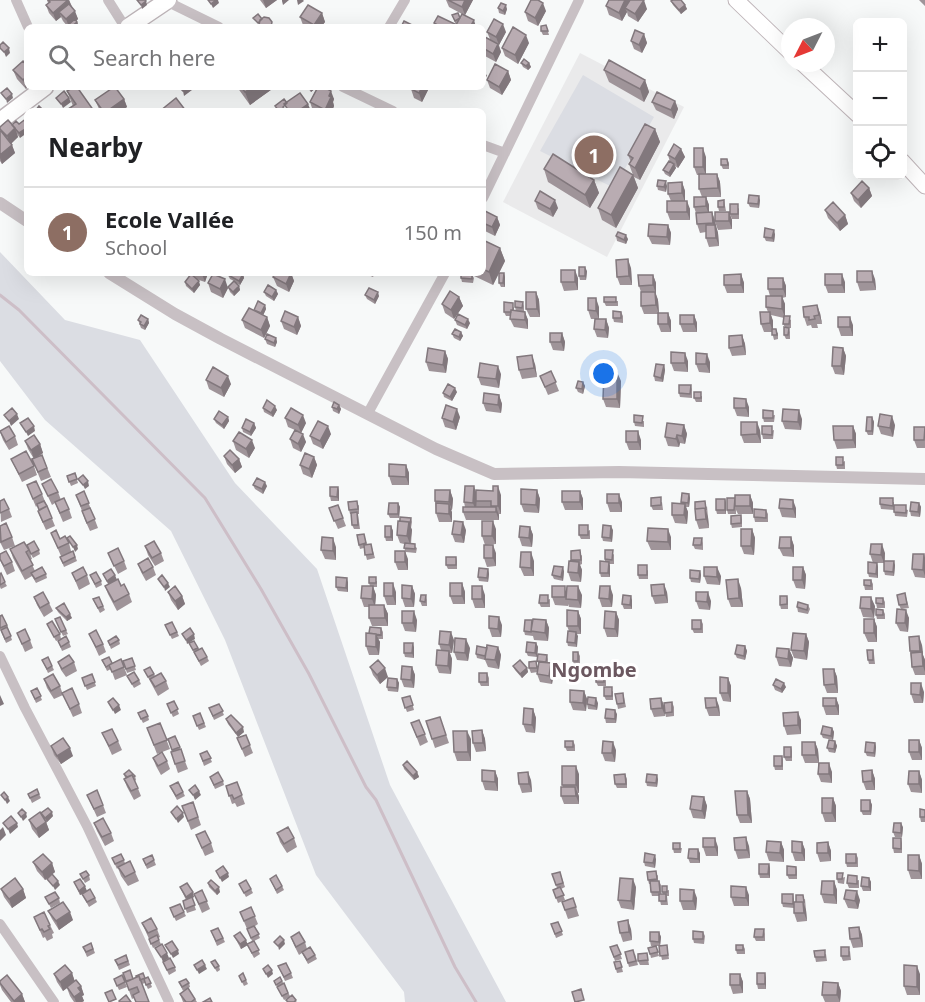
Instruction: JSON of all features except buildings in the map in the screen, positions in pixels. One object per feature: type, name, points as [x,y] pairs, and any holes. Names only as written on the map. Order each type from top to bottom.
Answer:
[{"type":"main road","points":[[736,0],[781,42]]},
{"type":"main road","points":[[132,24],[167,1]]},
{"type":"main road","points":[[812,72],[853,110]]},
{"type":"main road","points":[[0,121],[41,90]]},
{"type":"main road","points":[[907,166],[925,186]]},
{"type":"street","points":[[15,0],[27,24]]},
{"type":"street","points":[[108,0],[125,24]]},
{"type":"street","points":[[391,24],[405,0]]},
{"type":"street","points":[[486,192],[579,0]]},
{"type":"street","points":[[167,1],[213,24]]},
{"type":"street","points":[[352,90],[387,108]]},
{"type":"street","points":[[486,146],[505,153]]},
{"type":"street","points":[[0,203],[24,219]]},
{"type":"street","points":[[114,276],[175,314],[436,449],[494,474],[620,472],[925,479]]},
{"type":"street","points":[[369,413],[443,276]]},
{"type":"street","points":[[0,656],[87,826],[169,1002]]},
{"type":"street","points":[[0,924],[54,1002]]},
{"type":"shaded area","points":[[580,53],[684,107],[607,257],[503,202]]},
{"type":"shaded area","points":[[583,75],[654,117],[614,188],[540,151]]},
{"type":"shaded area","points":[[0,252],[65,320],[140,340],[235,483],[317,569],[390,785],[506,1002],[405,1002],[404,992],[316,875],[225,640],[171,531],[45,420],[0,361]]},
{"type":"waterway","points":[[0,295],[19,310],[205,498],[261,589],[309,674],[366,787],[376,800],[455,967],[476,1002]]},
{"type":"place","name":"Ecole Vallée","points":[[594,155]]},
{"type":"district","name":"Ngombe","points":[[594,669]]}]
